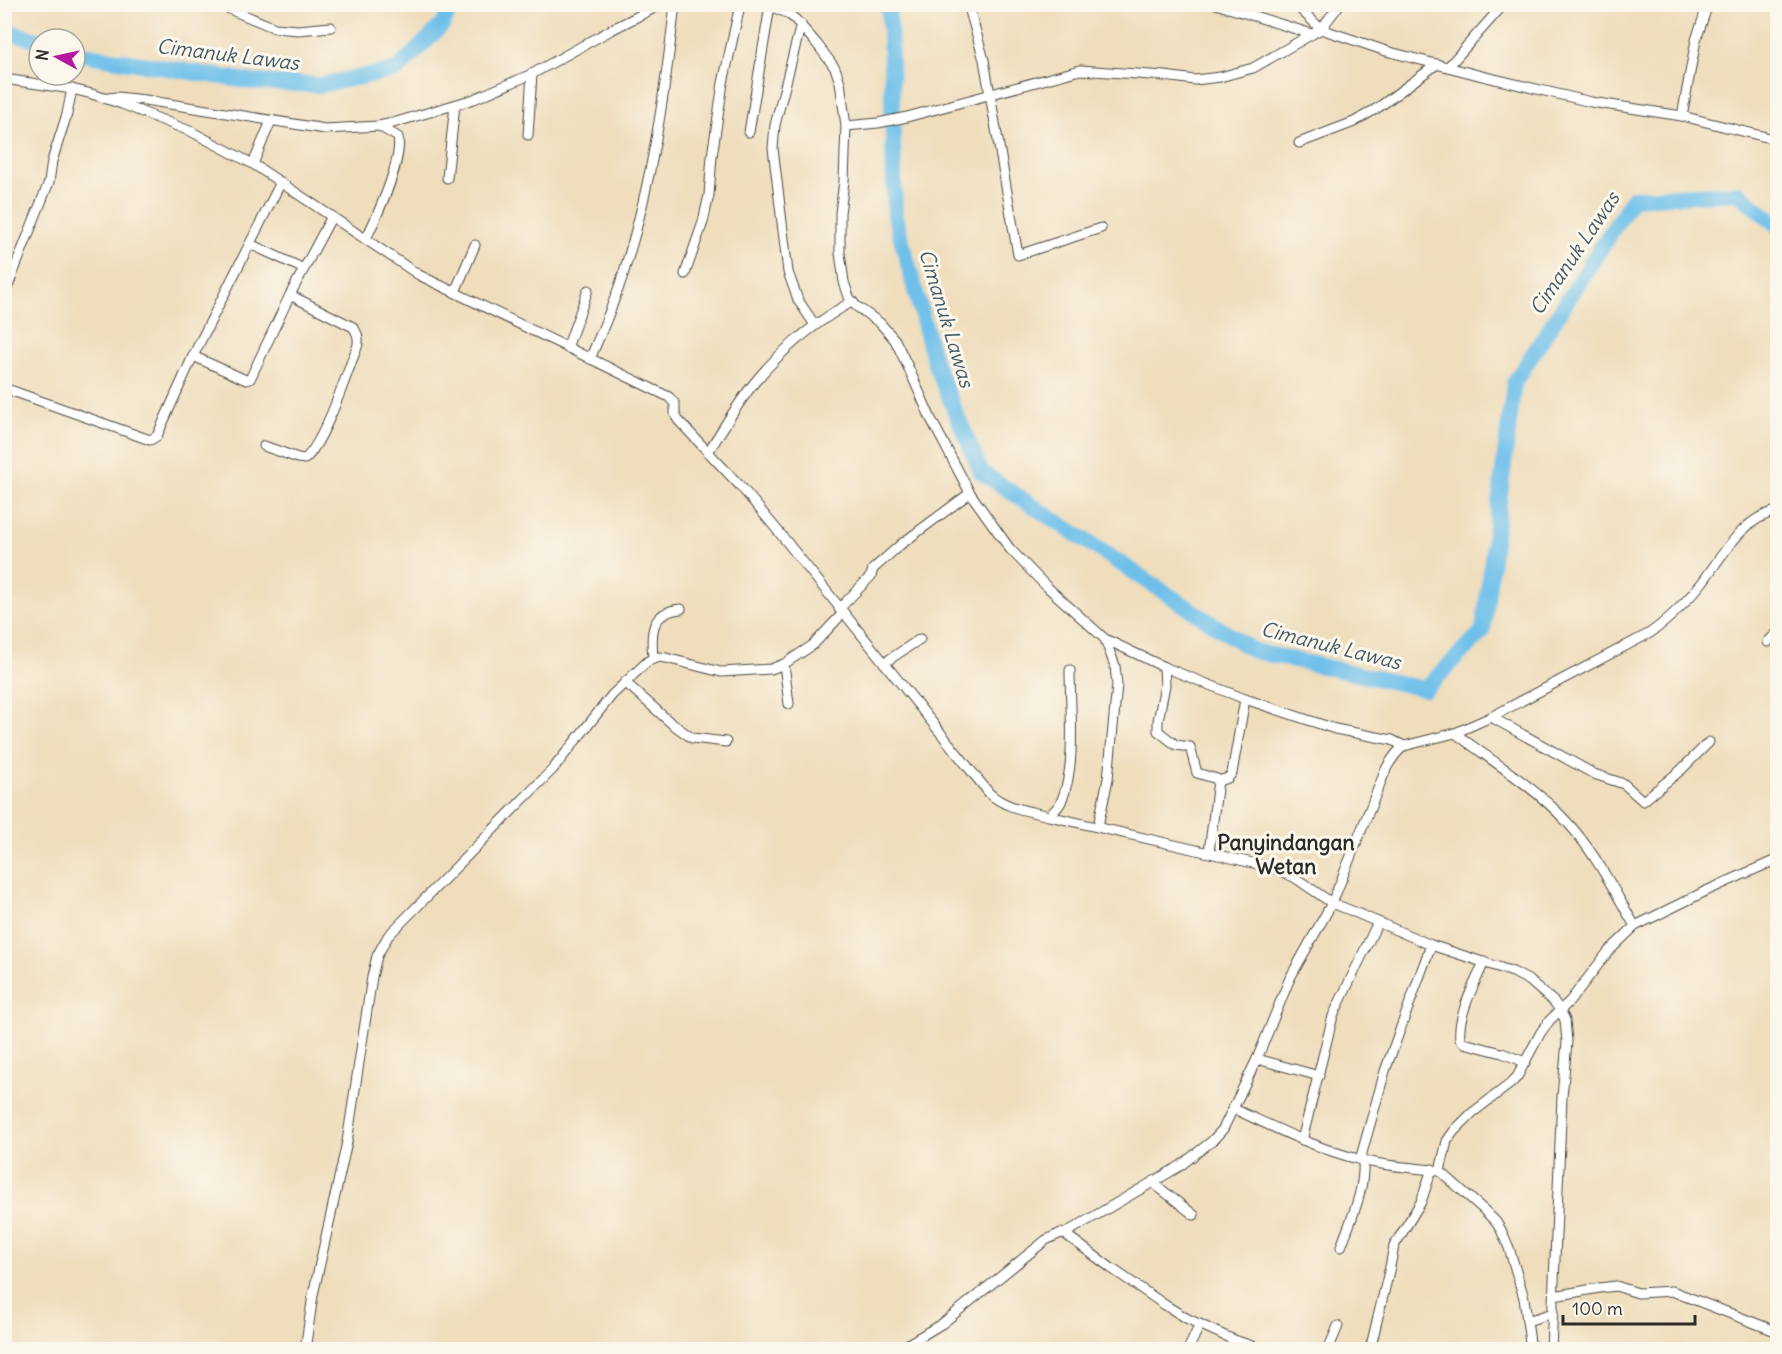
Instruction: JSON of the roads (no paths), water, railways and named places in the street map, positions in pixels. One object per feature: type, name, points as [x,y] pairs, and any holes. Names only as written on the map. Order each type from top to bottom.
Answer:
[{"type":"street","points":[[223,4],[227,8],[275,28],[298,30],[331,27]]},
{"type":"street","points":[[102,99],[117,97],[145,100],[325,129],[379,126],[474,99],[532,74],[662,4]]},
{"type":"street","points":[[590,359],[618,290],[636,229],[659,123],[675,4]]},
{"type":"street","points":[[685,274],[697,244],[705,213],[721,94],[740,4]]},
{"type":"street","points":[[750,4],[770,6],[787,13],[801,24],[835,68],[840,82],[846,126],[840,213],[840,253],[844,282],[851,302],[876,320],[895,340],[931,419],[970,493],[1010,549],[1045,585],[1105,639],[1164,667],[1245,699],[1335,729],[1392,740],[1404,746]]},
{"type":"street","points":[[968,4],[983,56],[1018,255],[1101,228]]},
{"type":"street","points":[[1216,4],[1312,34]]},
{"type":"street","points":[[1295,4],[1321,29],[1386,51],[1591,102],[1682,116],[1778,140]]},
{"type":"street","points":[[846,126],[907,117],[1080,70],[1195,80],[1220,77],[1253,68],[1321,29],[1340,4]]},
{"type":"street","points":[[1448,67],[1504,4]]},
{"type":"street","points":[[1682,116],[1696,40],[1708,4]]},
{"type":"street","points":[[749,132],[770,6]]},
{"type":"street","points":[[801,24],[775,125],[773,148],[788,272],[798,300],[815,326]]},
{"type":"street","points":[[1299,143],[1354,122],[1379,107],[1437,64]]},
{"type":"street","points":[[528,135],[532,74]]},
{"type":"street","points":[[4,79],[72,89],[122,104],[183,128],[253,164],[279,187],[330,220],[366,239],[419,275],[672,400],[675,404],[676,417],[743,489],[988,794],[997,800],[1049,816],[1209,852],[1285,872],[1332,903],[1431,945],[1513,972],[1530,981],[1554,1002],[1564,1006]]},
{"type":"street","points":[[4,296],[49,182],[52,161],[67,114],[72,89]]},
{"type":"street","points":[[447,178],[455,105]]},
{"type":"street","points":[[253,164],[272,121]]},
{"type":"street","points":[[366,239],[387,188],[398,152],[398,136],[379,126]]},
{"type":"street","points":[[4,388],[150,440],[157,436],[194,356],[279,187]]},
{"type":"street","points":[[194,356],[249,380],[252,377],[290,295],[330,220]]},
{"type":"street","points":[[250,244],[304,269]]},
{"type":"street","points":[[455,292],[475,245]]},
{"type":"street","points":[[567,348],[588,291]]},
{"type":"street","points":[[264,446],[298,458],[305,459],[309,455],[338,398],[358,345],[357,331],[353,327],[290,295]]},
{"type":"street","points":[[708,452],[756,381],[782,354],[815,326],[851,302]]},
{"type":"street","points":[[305,1350],[313,1295],[347,1142],[377,956],[388,936],[553,769],[595,714],[625,682],[653,658],[666,658],[721,672],[771,669],[784,664],[813,645],[871,576],[873,568],[970,493]]},
{"type":"street","points":[[1064,1234],[1180,1166],[1212,1141],[1223,1129],[1257,1059],[1290,978],[1332,903],[1392,758],[1404,746],[1455,733],[1491,717],[1663,624],[1680,608],[1732,542],[1751,523],[1762,515],[1778,511]]},
{"type":"street","points":[[653,658],[652,637],[656,621],[668,611],[681,609]]},
{"type":"street","points":[[1768,642],[1778,632]]},
{"type":"street","points":[[884,663],[920,639]]},
{"type":"street","points":[[1098,826],[1108,779],[1117,685],[1114,666],[1105,639]]},
{"type":"street","points":[[784,664],[789,704]]},
{"type":"street","points":[[1164,667],[1165,685],[1158,731],[1176,745],[1190,747],[1197,773],[1217,778],[1218,781]]},
{"type":"street","points":[[1049,816],[1060,804],[1069,775],[1071,670]]},
{"type":"street","points":[[625,682],[671,723],[690,736],[696,739],[726,742]]},
{"type":"street","points":[[1218,781],[1228,778],[1232,773],[1245,699]]},
{"type":"street","points":[[1491,717],[1594,774],[1624,784],[1643,801],[1681,770],[1709,742]]},
{"type":"street","points":[[1455,733],[1522,780],[1566,821],[1601,869],[1635,926]]},
{"type":"street","points":[[1209,852],[1218,781]]},
{"type":"street","points":[[1370,1350],[1392,1250],[1421,1202],[1454,1131],[1472,1113],[1517,1077],[1541,1032],[1608,952],[1635,926],[1778,859]]},
{"type":"street","points":[[1302,1140],[1333,1016],[1378,922]]},
{"type":"street","points":[[1341,1247],[1360,1193],[1361,1160],[1384,1071],[1431,945]]},
{"type":"street","points":[[1484,962],[1464,1012],[1460,1039],[1464,1043],[1525,1062]]},
{"type":"street","points":[[1551,1350],[1562,1097],[1567,1042],[1564,1006]]},
{"type":"street","points":[[1257,1059],[1319,1076]]},
{"type":"street","points":[[1234,1109],[1302,1140],[1361,1160],[1436,1170],[1484,1210],[1501,1230],[1509,1248],[1524,1298],[1531,1350]]},
{"type":"street","points":[[1152,1182],[1194,1215]]},
{"type":"street","points":[[898,1350],[943,1323],[1046,1240],[1059,1233],[1064,1234],[1156,1299],[1200,1324],[1234,1340],[1264,1350]]},
{"type":"street","points":[[1554,1296],[1616,1286],[1638,1293],[1672,1291],[1778,1332]]},
{"type":"street","points":[[1527,1321],[1554,1313]]},
{"type":"street","points":[[1188,1350],[1200,1324]]},
{"type":"street","points":[[1328,1350],[1338,1326]]},
{"type":"waterway","name":"Cimanuk Lawas","points":[[87,55],[253,82],[320,85],[397,70],[443,24],[452,4]]},
{"type":"waterway","name":"Cimanuk Lawas","points":[[888,4],[895,216],[935,364],[981,472],[1254,651],[1425,689],[1483,631],[1514,383],[1633,198],[1738,193],[1778,226]]},
{"type":"waterway","name":"Cimanuk Lawas","points":[[4,30],[27,37]]},
{"type":"district","name":"Panyindangan Wetan","points":[[1286,854]]}]
